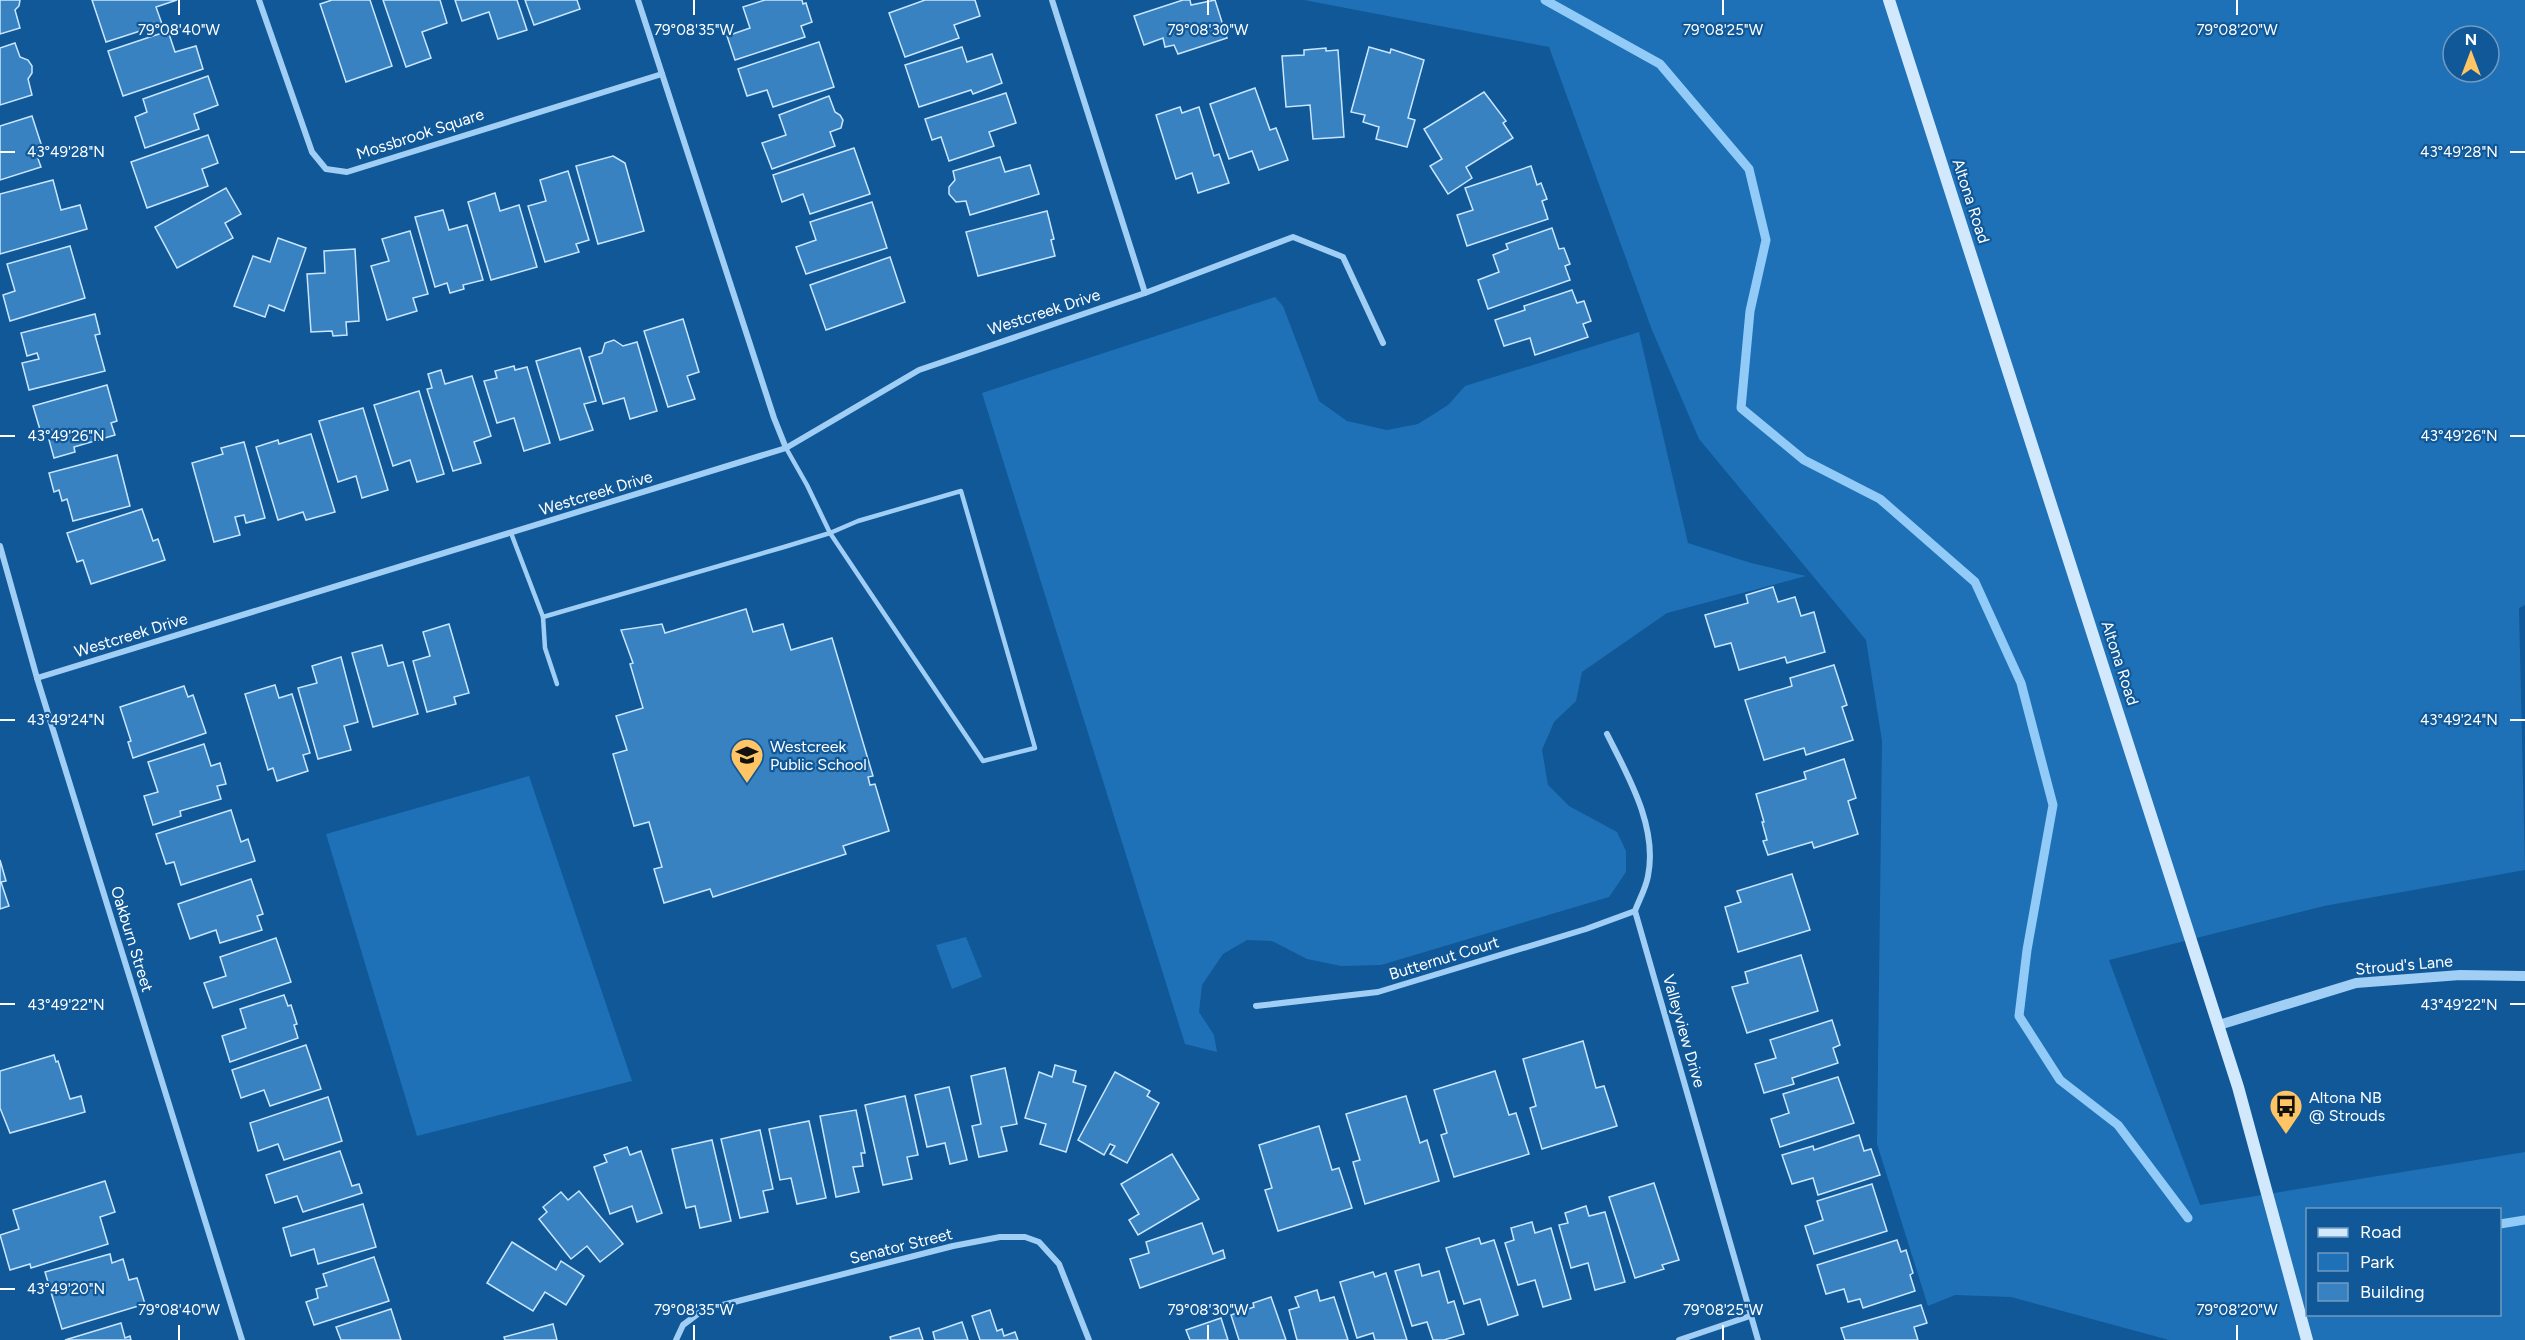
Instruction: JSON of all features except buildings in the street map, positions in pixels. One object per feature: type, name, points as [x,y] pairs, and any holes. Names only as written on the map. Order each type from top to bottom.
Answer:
[{"type":"main road","name":"Altona Road","points":[[1889,0],[2219,1025],[2307,1340]]},
{"type":"street","name":"Mossbrook Square","points":[[259,0],[312,152],[326,169],[347,172],[662,74]]},
{"type":"street","points":[[638,0],[774,418],[786,448]]},
{"type":"street","points":[[1052,0],[1145,293]]},
{"type":"street","name":"Westcreek Drive","points":[[37,678],[786,448],[919,370],[1145,293],[1293,237],[1344,257],[1383,343]]},
{"type":"street","name":"Oakburn Street","points":[[0,546],[37,678],[242,1340]]},
{"type":"street","points":[[1607,734],[1631,783],[1648,833],[1650,856],[1648,878],[1635,911]]},
{"type":"street","name":"Butternut Court","points":[[1256,1006],[1378,992],[1586,929],[1635,911]]},
{"type":"street","name":"Valleyview Drive","points":[[1635,911],[1758,1340]]},
{"type":"street","name":"Stroud's Lane","points":[[2219,1025],[2356,983],[2460,975],[2525,976]]},
{"type":"street","name":"Senator Street","points":[[676,1340],[683,1325],[703,1310],[953,1246],[1000,1237],[1025,1237],[1039,1242],[1048,1250],[1063,1272],[1089,1340]]},
{"type":"street","points":[[1679,1340],[1750,1316]]},
{"type":"lane","points":[[543,617],[830,533],[858,521],[961,491],[1035,747],[983,761],[830,533],[786,448]]},
{"type":"lane","points":[[511,533],[543,617],[545,648],[557,684]]},
{"type":"green space","points":[[1304,0],[2525,0],[2525,605],[2519,608],[2525,870],[2324,906],[2109,960],[2200,1205],[2525,1152],[2525,1340],[2169,1340],[2011,1297],[1955,1295],[1928,1306],[1877,1144],[1882,741],[1866,640],[1699,439],[1652,330],[1549,47]]},
{"type":"green space","points":[[1275,297],[1283,306],[1319,401],[1347,421],[1387,430],[1418,424],[1448,405],[1465,386],[1639,332],[1688,543],[1751,563],[1806,576],[1667,613],[1582,672],[1576,701],[1554,722],[1542,750],[1548,785],[1569,806],[1617,832],[1626,851],[1626,872],[1609,897],[1381,965],[1341,966],[1307,959],[1272,941],[1247,940],[1223,954],[1202,985],[1199,1012],[1214,1035],[1217,1052],[1185,1044],[982,393]]},
{"type":"green space","points":[[529,776],[632,1081],[417,1136],[326,834]]},
{"type":"green space","points":[[966,937],[982,977],[952,989],[936,945]]},
{"type":"waterway","points":[[1545,0],[1660,64],[1749,169],[1766,240],[1750,311],[1741,408],[1804,460],[1880,499],[1975,582],[2021,683],[2053,805],[2027,950],[2019,1016],[2060,1080],[2118,1125],[2188,1218]]},
{"type":"waterway","points":[[2501,1224],[2525,1220]]},
{"type":"place","name":"Westcreek Public School","points":[[747,784]]},
{"type":"place","name":"Altona NB @ Strouds","points":[[2286,1135]]}]
